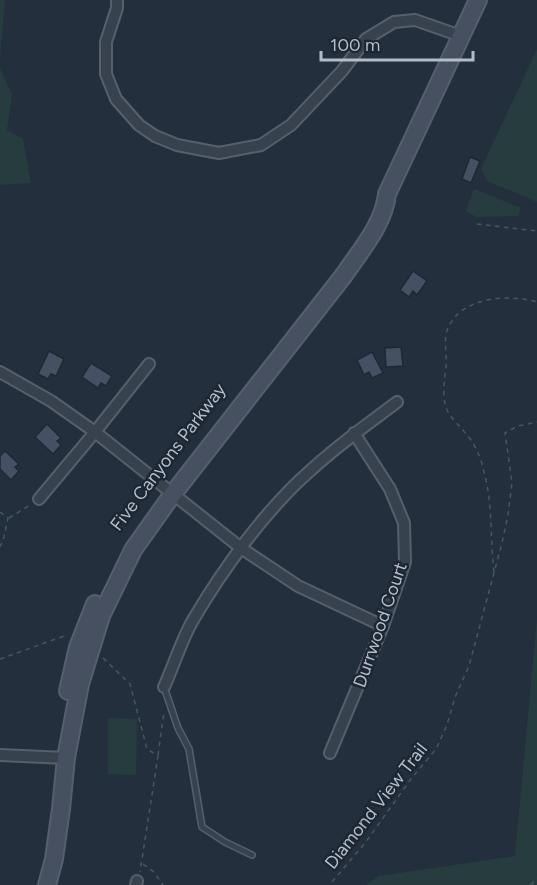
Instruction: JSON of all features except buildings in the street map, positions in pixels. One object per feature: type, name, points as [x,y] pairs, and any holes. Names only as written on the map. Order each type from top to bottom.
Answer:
[{"type":"main road","name":"Five Canyons Parkway","points":[[47,885],[60,821],[62,758],[68,690],[84,649],[102,589],[127,543],[340,263],[377,202],[387,194],[478,0]]},
{"type":"main road","name":"Five Canyons Parkway","points":[[37,885],[48,850],[62,758]]},
{"type":"street","points":[[117,0],[117,8],[106,42],[106,74],[116,99],[139,125],[155,136],[184,147],[219,153],[261,146],[291,125],[342,71],[366,39],[394,22],[415,20],[460,36]]},
{"type":"street","points":[[39,499],[149,364]]},
{"type":"street","points":[[0,372],[51,401],[95,432],[241,548],[298,586],[383,626]]},
{"type":"street","points":[[164,687],[192,621],[241,548],[309,471],[354,433],[397,402]]},
{"type":"street","name":"Durrwood Court","points":[[330,753],[383,626],[405,562],[404,523],[390,489],[354,433]]},
{"type":"street","points":[[0,755],[62,758]]},
{"type":"lane","points":[[164,687],[178,728],[189,749],[202,827],[225,842],[252,855]]},
{"type":"path","points":[[477,224],[537,231]]},
{"type":"path","name":"Diamond View Trail","points":[[494,573],[489,497],[485,473],[478,452],[467,435],[455,423],[447,409],[443,395],[447,330],[455,317],[483,301],[508,297],[537,302]]},
{"type":"path","name":"Diamond View Trail","points":[[332,882],[365,843],[411,779],[436,749],[469,666],[502,543],[512,483],[505,433],[519,426],[537,422]]},
{"type":"path","points":[[0,547],[8,518],[39,499]]},
{"type":"path","points":[[0,512],[8,518]]},
{"type":"path","points":[[0,659],[67,635],[84,649],[99,654],[129,684],[147,749],[158,756]]},
{"type":"path","points":[[137,883],[164,717],[164,687]]},
{"type":"path","points":[[142,863],[163,885]]},
{"type":"path","points":[[531,885],[537,878]]},
{"type":"green space","points":[[0,0],[5,0],[0,58]]},
{"type":"green space","points":[[537,49],[537,202],[487,181],[481,169]]},
{"type":"green space","points":[[0,68],[12,95],[7,130],[23,139],[31,183],[0,185]]},
{"type":"green space","points":[[474,189],[521,208],[518,216],[476,217],[466,211]]},
{"type":"green space","points":[[537,618],[537,885],[366,885],[379,876],[515,856]]},
{"type":"green space","points":[[108,718],[137,719],[136,775],[108,774]]}]
